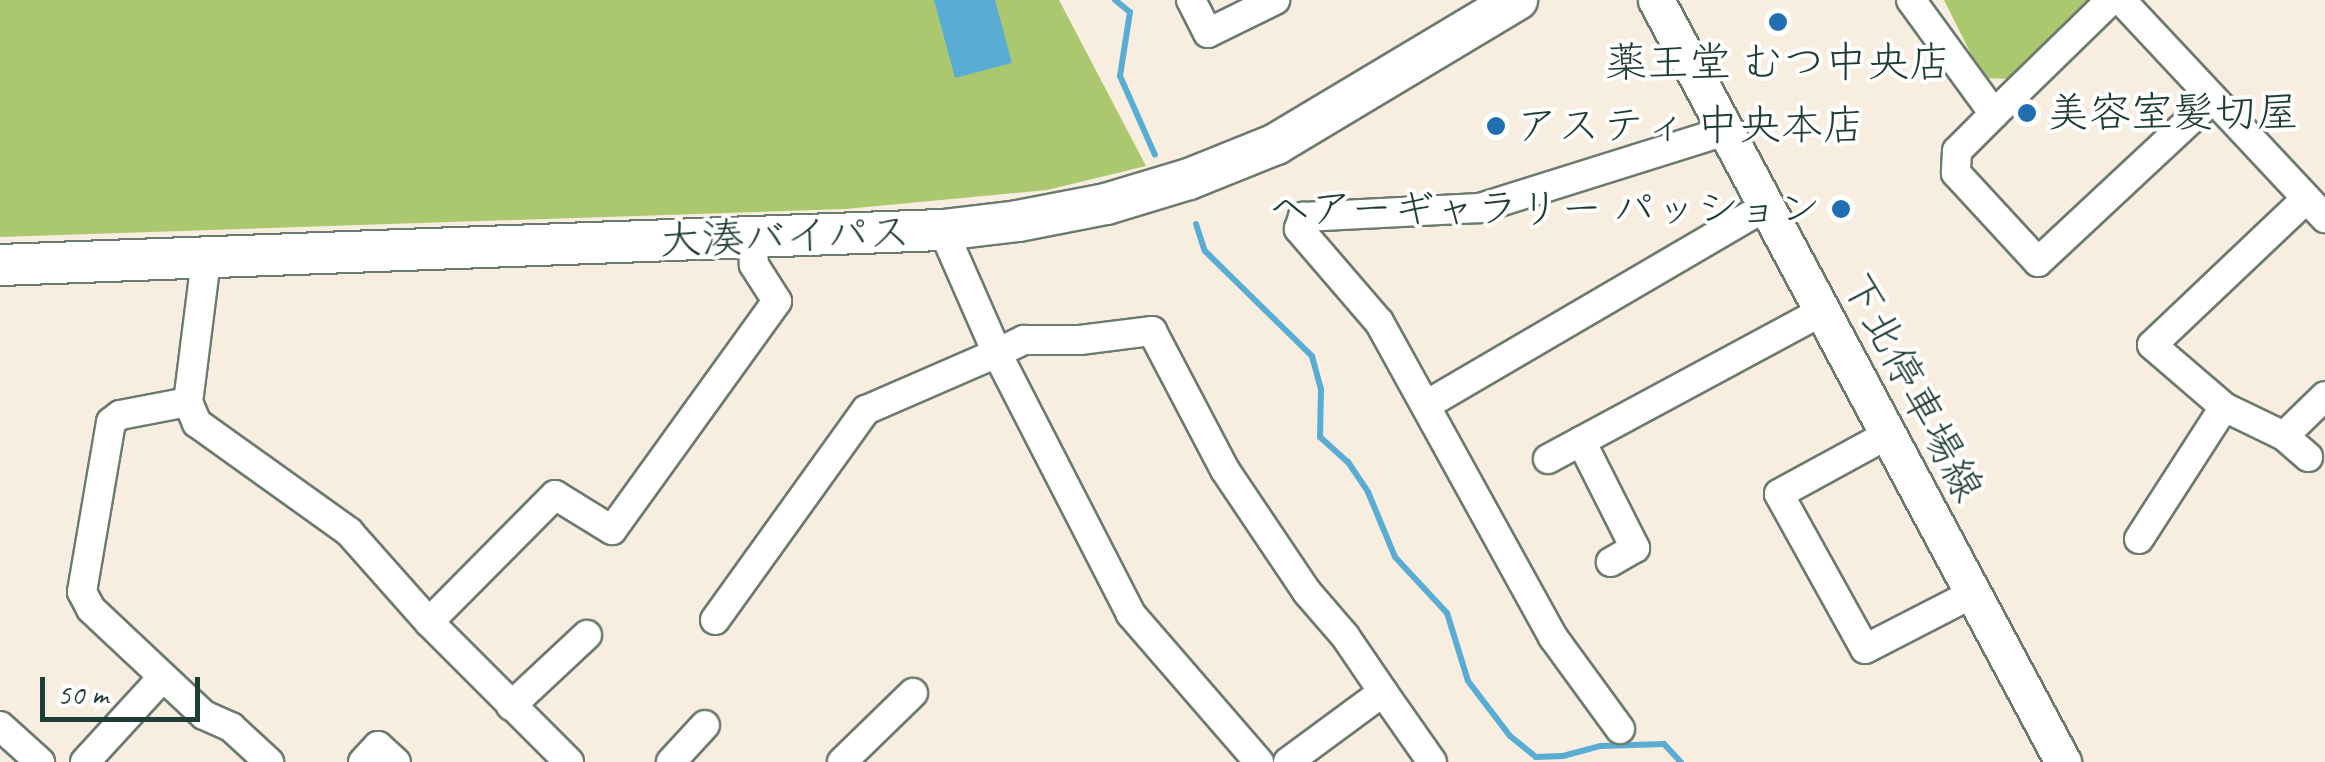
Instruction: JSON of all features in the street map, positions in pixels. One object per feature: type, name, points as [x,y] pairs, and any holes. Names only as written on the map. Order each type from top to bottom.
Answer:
[{"type":"highway","name":"大湊バイパス","points":[[0,266],[943,230],[1106,204],[1189,179],[1276,144],[1517,0]]},
{"type":"main road","name":"下北停車場線","points":[[1656,0],[2063,762]]},
{"type":"street","points":[[1192,0],[1208,32],[1275,0]]},
{"type":"street","points":[[1911,0],[1994,114]]},
{"type":"street","points":[[2111,0],[1956,150],[1956,173],[2038,262],[2213,99]]},
{"type":"street","points":[[2121,0],[2316,209],[2152,345],[2224,408],[2284,436],[2308,457]]},
{"type":"street","points":[[1620,729],[1554,637],[1379,322],[1298,229],[1303,217],[1480,208],[1725,131]]},
{"type":"street","points":[[1426,405],[1765,207]]},
{"type":"street","points":[[943,230],[998,352],[1131,614],[1259,762]]},
{"type":"street","points":[[429,622],[555,495],[612,530],[778,301],[754,265],[752,238]]},
{"type":"street","points":[[206,260],[188,402],[197,423],[350,532],[429,622],[561,759]]},
{"type":"street","points":[[1548,459],[1822,312]]},
{"type":"street","points":[[715,620],[866,410],[1024,340],[1080,340],[1152,331],[1225,470],[1306,592],[1345,636],[1432,762]]},
{"type":"street","points":[[2284,436],[2325,396]]},
{"type":"street","points":[[188,402],[120,414],[111,422],[82,592],[91,609],[204,715],[231,727],[269,762]]},
{"type":"street","points":[[2139,539],[2224,408]]},
{"type":"street","points":[[1887,435],[1780,494],[1865,649],[1972,594]]},
{"type":"street","points":[[1581,441],[1635,548],[1611,562]]},
{"type":"street","points":[[511,706],[587,635]]},
{"type":"street","points":[[85,762],[164,677]]},
{"type":"street","points":[[1288,762],[1384,692]]},
{"type":"street","points":[[842,762],[913,693]]},
{"type":"street","points":[[671,762],[705,725]]},
{"type":"street","points":[[0,726],[40,762]]},
{"type":"street","points":[[364,762],[378,746],[396,762]]},
{"type":"green space","points":[[0,0],[1059,0],[1146,166],[1047,190],[845,209],[0,237]]},
{"type":"green space","points":[[1944,0],[2091,0],[2091,8],[2012,79],[1983,78]]},
{"type":"water","points":[[934,0],[995,0],[1012,63],[955,78]]},
{"type":"waterway","points":[[1115,0],[1130,12],[1120,76],[1155,155]]},
{"type":"waterway","points":[[1196,224],[1205,251],[1312,356],[1321,389],[1320,437],[1348,462],[1368,492],[1395,557],[1447,613],[1468,681],[1510,736],[1536,757],[1563,756],[1601,746],[1664,744],[1681,762]]},
{"type":"place","name":"薬王堂 むつ中央店","points":[[1778,22]]},
{"type":"place","name":"美容室髪切屋","points":[[2027,113]]},
{"type":"place","name":"アスティ 中央本店","points":[[1496,126]]},
{"type":"place","name":"ヘアーギャラリー パッション","points":[[1841,209]]}]
